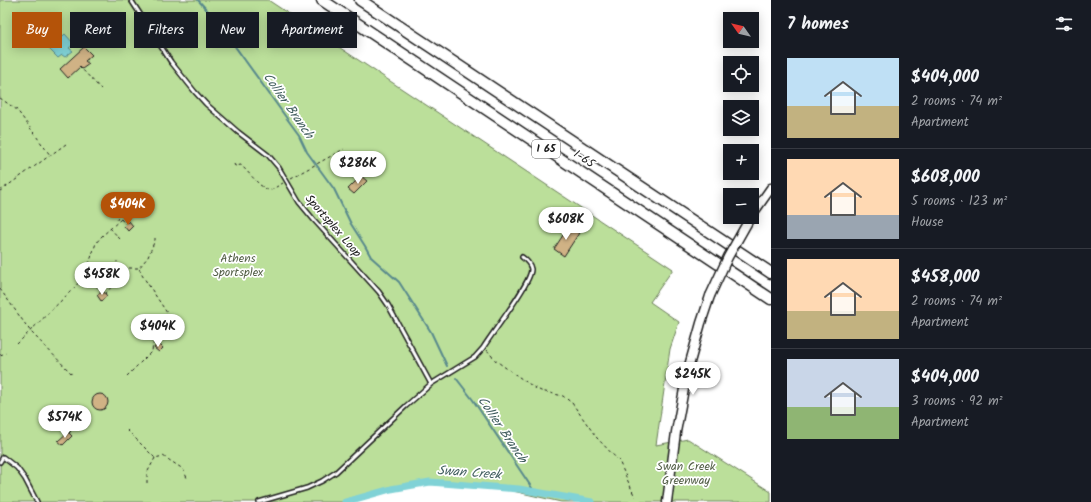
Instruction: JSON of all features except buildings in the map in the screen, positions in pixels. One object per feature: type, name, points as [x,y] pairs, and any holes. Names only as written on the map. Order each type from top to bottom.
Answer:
[{"type":"highway","name":"I-65","points":[[322,0],[771,299]]},
{"type":"highway","name":"I 65","points":[[360,0],[771,273]]},
{"type":"main road","points":[[759,205],[771,188]]},
{"type":"main road","points":[[667,498],[686,373],[710,296],[728,257],[747,224]]},
{"type":"lane","name":"Sportsplex Loop","points":[[131,0],[170,62],[195,92],[206,104],[238,132],[268,155],[279,168],[299,202],[379,292],[388,305],[431,384]]},
{"type":"lane","points":[[259,502],[307,488],[336,472],[431,384],[475,357],[483,348],[526,284],[531,270],[528,263],[522,257]]},
{"type":"lane","points":[[0,462],[2,457],[17,468],[25,479],[37,502]]},
{"type":"path","points":[[79,66],[101,89]]},
{"type":"path","points":[[0,98],[17,110],[50,155]]},
{"type":"path","points":[[0,192],[66,144]]},
{"type":"path","points":[[290,178],[344,149]]},
{"type":"path","points":[[234,164],[235,166],[241,165],[260,185],[268,190],[271,190],[283,182]]},
{"type":"path","points":[[117,222],[120,201]]},
{"type":"path","points":[[17,344],[31,332],[81,280],[86,271],[96,243],[110,228],[130,211]]},
{"type":"path","points":[[120,219],[126,224]]},
{"type":"path","points":[[110,228],[120,239]]},
{"type":"path","points":[[139,268],[148,257],[155,238]]},
{"type":"path","points":[[104,294],[116,282],[117,261]]},
{"type":"path","points":[[117,268],[139,268]]},
{"type":"path","points":[[127,376],[152,351],[152,344],[173,322],[142,276],[139,268]]},
{"type":"path","points":[[86,271],[101,292]]},
{"type":"path","points":[[0,289],[31,332],[73,375]]},
{"type":"path","points":[[164,325],[171,332]]},
{"type":"path","points":[[155,333],[162,340]]},
{"type":"path","points":[[488,351],[500,364],[535,388],[563,396],[572,403],[586,425],[619,461],[636,497]]},
{"type":"path","points":[[0,355],[6,352]]},
{"type":"path","points":[[69,433],[73,429]]},
{"type":"path","points":[[127,430],[155,458]]},
{"type":"path","points":[[147,483],[147,473],[155,458],[163,456],[183,470],[189,479]]},
{"type":"green space","name":"Athens Sportsplex","points":[[0,0],[268,0],[286,12],[267,12],[267,48],[340,48],[673,269],[650,302],[679,322],[670,349],[656,445],[688,439],[771,492],[771,502],[561,502],[504,489],[461,483],[426,484],[391,488],[343,502],[0,502]]},
{"type":"water","points":[[65,34],[70,40],[69,48],[73,51],[65,57],[62,55],[58,58],[49,49],[62,48],[62,37]]},
{"type":"waterway","name":"Collier Branch","points":[[198,0],[216,20],[299,135],[307,152],[334,189],[351,224],[371,257],[399,282],[431,332],[447,366]]},
{"type":"waterway","name":"Collier Branch","points":[[456,378],[473,400],[534,491]]},
{"type":"waterway","name":"Swan Creek","points":[[345,502],[391,489],[430,482],[519,489],[592,502]]},
{"type":"park label","name":"Swan Creek Greenway","points":[[686,473]]}]
